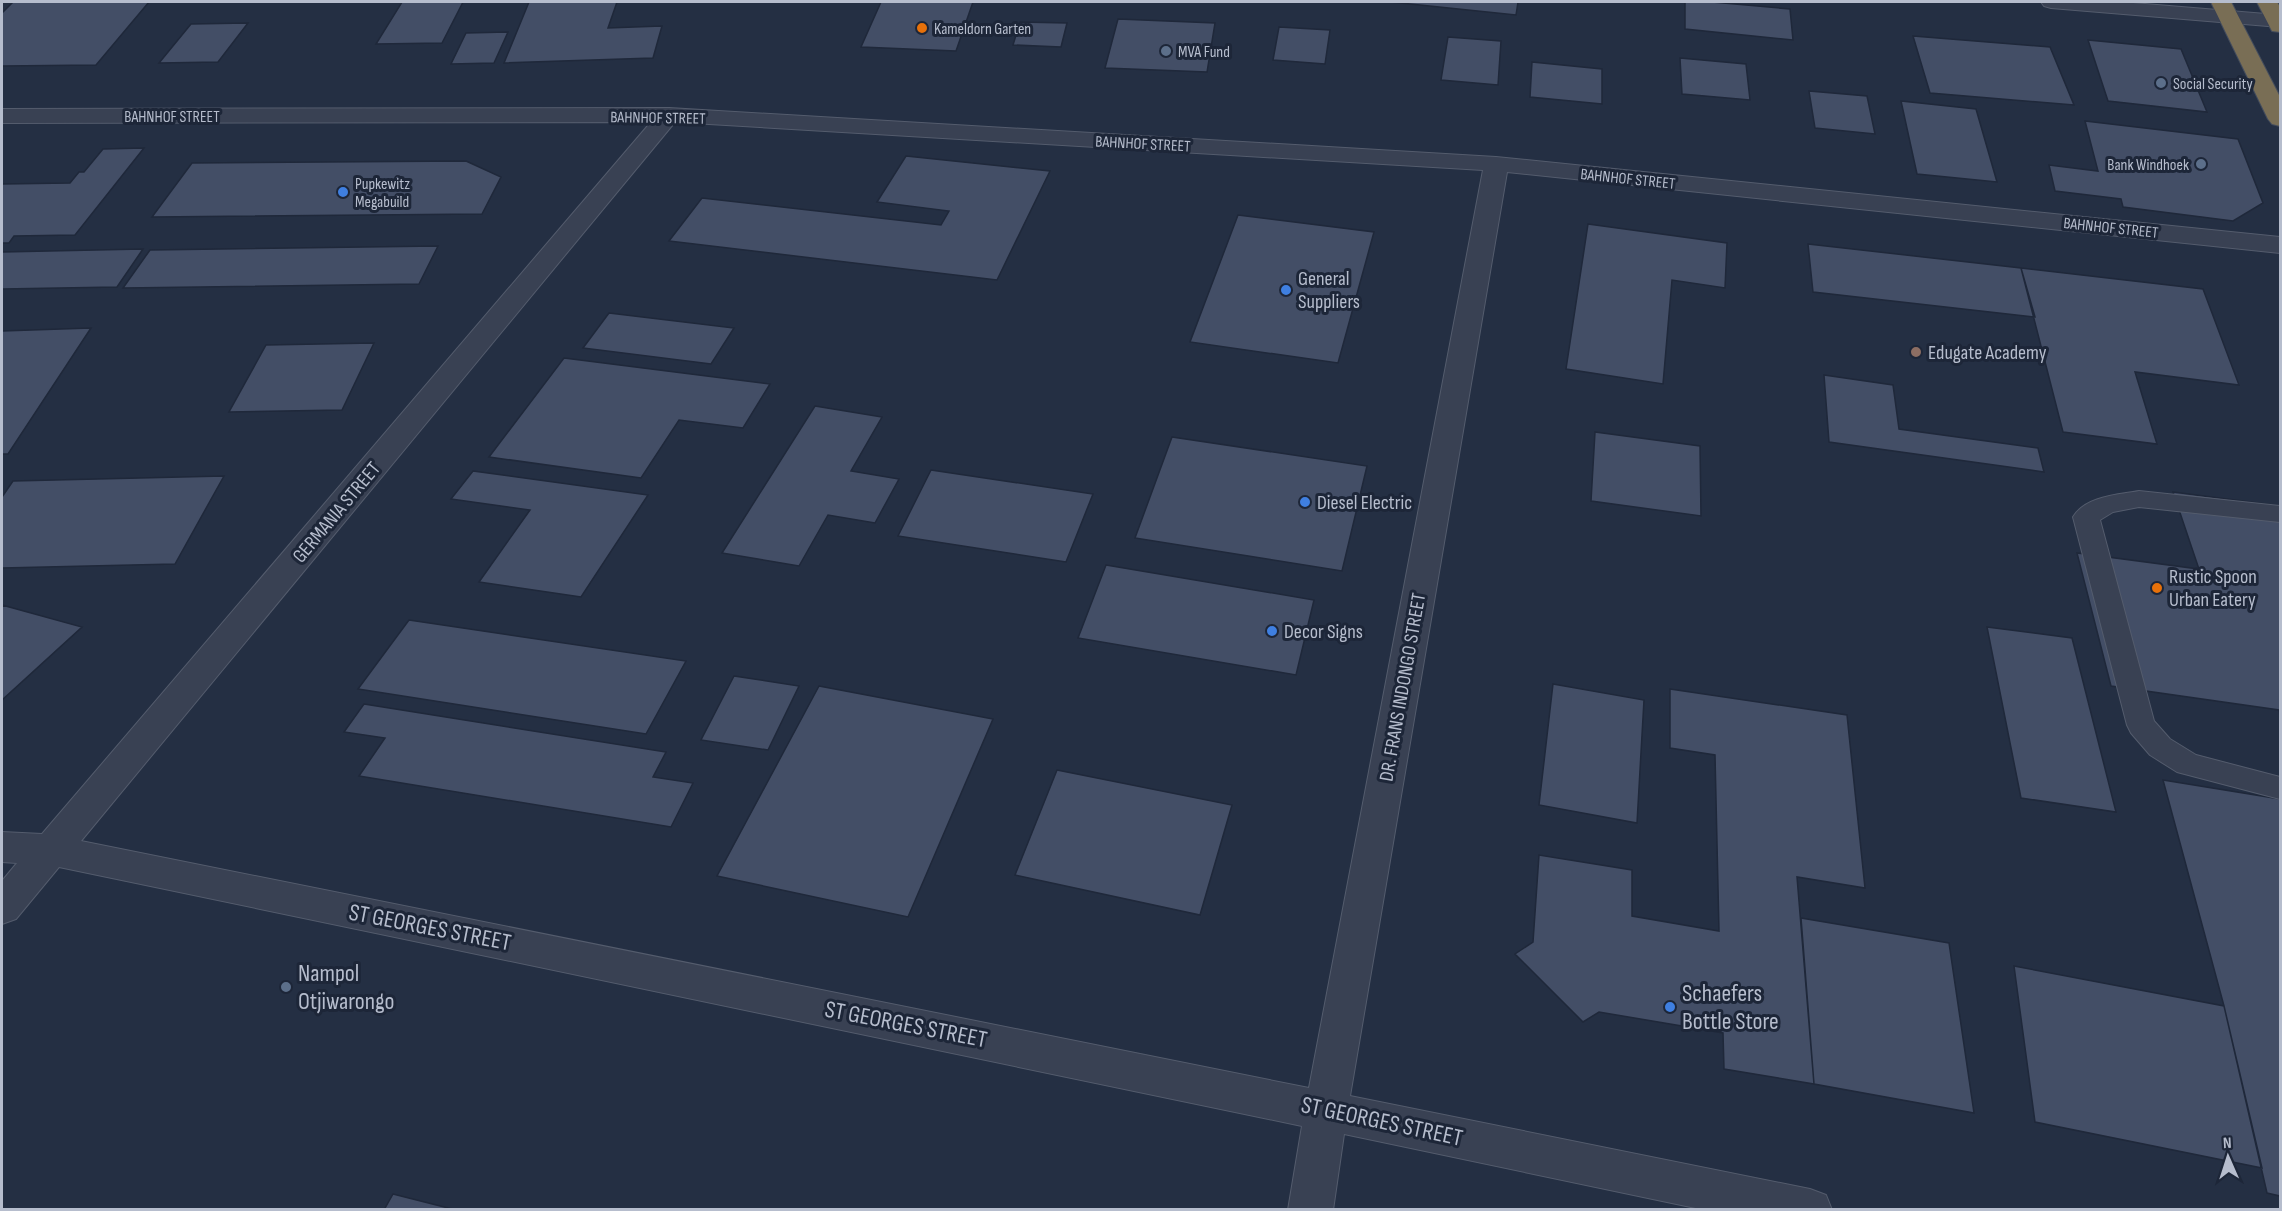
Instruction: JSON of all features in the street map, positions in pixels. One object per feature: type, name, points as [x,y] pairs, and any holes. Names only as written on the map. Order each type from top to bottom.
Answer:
[{"type":"highway","points":[[2267,2],[2279,23]]},
{"type":"highway","points":[[2224,9],[2280,119]]},
{"type":"street","points":[[2051,2],[2224,9],[2279,23]]},
{"type":"street","name":"BAHNHOF STREET","points":[[2,116],[669,115],[1496,164],[2280,245]]},
{"type":"street","name":"GERMANIA STREET","points":[[2,908],[669,115]]},
{"type":"street","name":"DR. FRANS INDONGO STREET","points":[[1310,1209],[1496,164]]},
{"type":"street","name":"ST GEORGES STREET","points":[[2,847],[51,850],[1810,1209]]},
{"type":"lane","points":[[2280,514],[2139,499],[2106,505],[2086,517],[2141,725],[2160,747],[2187,764],[2280,788]]},
{"type":"building","points":[[13,2],[149,2],[96,65],[2,66],[2,13]]},
{"type":"building","points":[[402,2],[463,2],[442,43],[376,44]]},
{"type":"building","points":[[529,2],[617,2],[608,28],[662,26],[653,58],[504,63]]},
{"type":"building","points":[[881,2],[973,2],[956,51],[861,47]]},
{"type":"building","points":[[1391,2],[1518,2],[1516,15]]},
{"type":"building","points":[[1685,2],[1790,9],[1793,40],[1685,29]]},
{"type":"building","points":[[1118,19],[1215,23],[1207,72],[1105,68]]},
{"type":"building","points":[[1020,22],[1067,23],[1061,47],[1013,45]]},
{"type":"building","points":[[248,23],[218,62],[159,63],[191,24]]},
{"type":"building","points":[[1279,27],[1330,30],[1325,64],[1273,60]]},
{"type":"building","points":[[508,32],[494,63],[451,64],[466,33]]},
{"type":"building","points":[[1913,36],[2050,47],[2074,105],[1930,93]]},
{"type":"building","points":[[1448,37],[1501,41],[1498,85],[1441,80]]},
{"type":"building","points":[[2088,40],[2181,49],[2207,112],[2108,101]]},
{"type":"building","points":[[1680,58],[1746,64],[1750,100],[1682,94]]},
{"type":"building","points":[[1532,62],[1602,69],[1602,104],[1530,97]]},
{"type":"building","points":[[1809,91],[1867,96],[1875,134],[1815,128]]},
{"type":"building","points":[[1901,101],[1976,109],[1997,182],[1917,174]]},
{"type":"building","points":[[2085,121],[2238,139],[2263,203],[2233,221],[2123,207],[2121,199],[2055,191],[2049,165],[2098,171]]},
{"type":"building","points":[[144,148],[75,235],[14,236],[9,243],[2,243],[2,184],[70,183],[79,172],[84,172],[103,149]]},
{"type":"building","points":[[906,156],[1050,171],[997,280],[669,241],[702,198],[941,225],[949,211],[877,202]]},
{"type":"building","points":[[466,161],[501,177],[482,214],[152,217],[192,163]]},
{"type":"building","points":[[1238,215],[1374,232],[1338,363],[1190,342]]},
{"type":"building","points":[[1588,224],[1727,243],[1725,288],[1672,280],[1663,384],[1566,369]]},
{"type":"building","points":[[1808,244],[2021,268],[2035,317],[1813,292]]},
{"type":"building","points":[[438,246],[419,284],[123,288],[150,250]]},
{"type":"building","points":[[143,249],[117,287],[2,289],[2,252]]},
{"type":"building","points":[[2021,268],[2203,289],[2239,385],[2135,372],[2157,444],[2063,432]]},
{"type":"building","points":[[609,313],[734,328],[711,364],[583,348]]},
{"type":"building","points":[[91,328],[8,454],[2,454],[2,331]]},
{"type":"building","points":[[374,343],[342,410],[229,412],[266,345]]},
{"type":"building","points":[[564,358],[770,384],[743,428],[679,420],[641,478],[489,457]]},
{"type":"building","points":[[1824,375],[1893,385],[1899,429],[2038,448],[2044,472],[1829,442]]},
{"type":"building","points":[[815,406],[882,417],[851,471],[899,479],[875,523],[828,515],[799,566],[722,553]]},
{"type":"building","points":[[1595,432],[1700,446],[1701,516],[1591,501]]},
{"type":"building","points":[[1172,437],[1367,466],[1342,571],[1135,538]]},
{"type":"building","points":[[931,470],[1093,494],[1066,562],[898,536]]},
{"type":"building","points":[[473,471],[648,495],[581,597],[479,582],[530,510],[451,499]]},
{"type":"building","points":[[224,476],[175,564],[2,568],[2,497],[13,481]]},
{"type":"building","points":[[2173,492],[2280,506],[2280,716],[2279,710],[2111,686],[2077,553],[2199,569]]},
{"type":"building","points":[[1106,565],[1314,600],[1296,675],[1078,638]]},
{"type":"building","points":[[2,605],[82,627],[2,700]]},
{"type":"building","points":[[409,620],[686,661],[646,734],[358,689]]},
{"type":"building","points":[[1987,627],[2072,638],[2116,812],[2021,798]]},
{"type":"building","points":[[734,676],[799,686],[768,750],[701,740]]},
{"type":"building","points":[[1553,684],[1644,700],[1637,823],[1539,805]]},
{"type":"building","points":[[819,686],[993,719],[908,917],[717,876]]},
{"type":"building","points":[[1670,689],[1847,715],[1865,888],[1797,877],[1814,1084],[1724,1069],[1723,1033],[1599,1012],[1583,1022],[1515,954],[1533,942],[1539,855],[1632,870],[1632,916],[1719,931],[1715,755],[1670,748]]},
{"type":"building","points":[[364,704],[666,752],[653,777],[693,783],[671,827],[359,776],[385,738],[344,732]]},
{"type":"building","points":[[1057,770],[1232,805],[1200,915],[1015,875]]},
{"type":"building","points":[[2163,780],[2280,799],[2280,1196],[2267,1193],[2224,1006]]},
{"type":"building","points":[[1801,918],[1949,943],[1974,1113],[1814,1084]]},
{"type":"building","points":[[2014,966],[2224,1006],[2262,1168],[2035,1122]]},
{"type":"building","points":[[393,1194],[456,1210],[384,1210]]},
{"type":"place","name":"Kameldorn Garten","points":[[922,28]]},
{"type":"place","name":"MVA Fund","points":[[1166,51]]},
{"type":"place","name":"Social Security","points":[[2161,83]]},
{"type":"place","name":"Bank Windhoek","points":[[2201,164]]},
{"type":"place","name":"Pupkewitz Megabuild","points":[[343,192]]},
{"type":"place","name":"General Suppliers","points":[[1286,290]]},
{"type":"place","name":"Edugate Academy","points":[[1916,352]]},
{"type":"place","name":"Diesel Electric","points":[[1305,502]]},
{"type":"place","name":"Rustic Spoon Urban Eatery","points":[[2157,588]]},
{"type":"place","name":"Decor Signs","points":[[1272,631]]},
{"type":"place","name":"Nampol Otjiwarongo","points":[[286,987]]},
{"type":"place","name":"Schaefers Bottle Store","points":[[1670,1007]]}]
